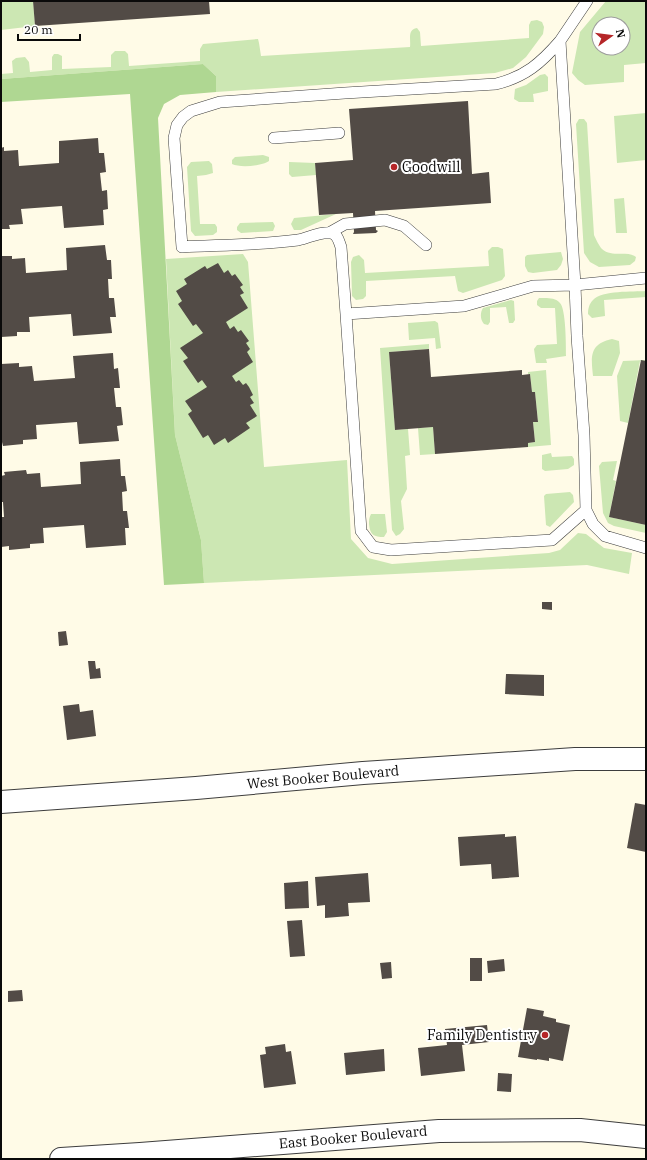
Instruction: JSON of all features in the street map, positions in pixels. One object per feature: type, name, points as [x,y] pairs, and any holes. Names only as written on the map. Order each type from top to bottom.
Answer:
[{"type":"street","name":"West Booker Boulevard","points":[[1,802],[196,788],[363,773],[575,759],[646,759]]},
{"type":"street","name":"East Booker Boulevard","points":[[61,1159],[439,1131],[580,1130],[646,1137]]},
{"type":"lane","points":[[426,245],[404,226],[385,220],[345,224],[329,232],[300,240],[182,247],[174,155],[174,138],[177,125],[183,117],[191,112],[220,102],[496,84],[518,77],[530,70],[548,54],[560,41],[587,1]]},
{"type":"lane","points":[[560,41],[576,285],[577,336],[584,435],[586,510],[593,524],[605,536],[646,548]]},
{"type":"lane","points":[[274,138],[340,133]]},
{"type":"lane","points":[[329,232],[334,234],[341,247],[362,531],[372,547],[391,550],[552,540],[586,510]]},
{"type":"lane","points":[[346,314],[464,306],[533,286],[576,285],[646,278]]},
{"type":"green space","points":[[1,1],[33,1],[35,26],[1,30]]},
{"type":"green space","points":[[606,1],[646,1],[646,63],[624,65],[624,82],[585,85],[572,73],[580,32],[591,19],[591,56],[631,56],[631,16],[593,16]]},
{"type":"green space","points":[[537,20],[542,22],[544,27],[543,34],[526,57],[513,68],[495,73],[216,92],[216,76],[203,64],[1,79],[1,74],[13,73],[12,61],[16,58],[25,57],[29,62],[30,72],[52,70],[52,57],[54,54],[62,56],[62,69],[111,67],[111,55],[115,51],[125,51],[128,54],[129,66],[200,61],[200,49],[203,44],[258,39],[261,56],[410,47],[410,35],[414,29],[417,28],[420,32],[421,46],[529,38],[529,25],[531,21]]},
{"type":"green space","points":[[203,64],[216,76],[216,92],[180,95],[164,104],[158,118],[175,435],[201,540],[204,583],[164,585],[130,94],[1,102],[1,79]]},
{"type":"green space","points":[[545,74],[548,77],[548,91],[533,94],[534,102],[519,102],[514,99],[515,89],[526,85],[540,75]]},
{"type":"green space","points":[[646,113],[646,160],[617,163],[614,116]]},
{"type":"green space","points":[[579,119],[584,119],[587,123],[594,235],[601,248],[606,252],[628,254],[636,257],[635,261],[630,265],[599,267],[590,262],[584,253],[576,124]]},
{"type":"green space","points":[[263,155],[269,157],[269,161],[266,163],[251,166],[232,164],[232,160],[235,157]]},
{"type":"green space","points":[[209,161],[212,164],[213,173],[197,176],[200,224],[215,224],[217,227],[217,232],[213,235],[195,236],[191,231],[187,167],[191,162]]},
{"type":"green space","points":[[289,162],[315,163],[316,175],[292,177],[289,174]]},
{"type":"green space","points":[[624,198],[627,233],[616,233],[614,199]]},
{"type":"green space","points":[[336,214],[301,230],[294,230],[291,224],[294,218]]},
{"type":"green space","points":[[273,222],[275,226],[273,231],[241,233],[237,230],[240,223]]},
{"type":"green space","points":[[492,247],[503,249],[505,276],[502,280],[463,293],[458,291],[455,276],[366,281],[366,296],[363,299],[356,300],[352,296],[351,262],[353,257],[359,255],[364,260],[365,273],[489,266],[488,251]]},
{"type":"green space","points":[[561,252],[563,259],[557,270],[533,273],[528,272],[525,266],[525,257],[527,255]]},
{"type":"green space","points":[[243,254],[248,262],[264,467],[347,460],[351,539],[368,558],[392,564],[549,553],[560,550],[578,533],[586,534],[604,548],[632,553],[629,574],[587,565],[204,583],[201,540],[175,435],[166,259]]},
{"type":"green space","points":[[646,291],[646,297],[604,300],[605,316],[592,318],[588,314],[591,303],[597,297],[610,293]]},
{"type":"green space","points":[[539,298],[550,298],[558,301],[562,307],[565,320],[566,356],[546,359],[547,363],[536,363],[534,349],[537,345],[557,344],[555,308],[541,308],[537,305]]},
{"type":"green space","points":[[511,300],[514,301],[515,320],[513,323],[509,323],[506,307],[490,308],[490,322],[488,325],[484,324],[481,316],[483,308]]},
{"type":"green space","points":[[435,321],[438,323],[441,348],[436,349],[435,338],[409,340],[408,323]]},
{"type":"green space","points":[[612,339],[619,341],[620,353],[612,376],[593,376],[592,357],[595,348],[604,341]]},
{"type":"green space","points":[[429,344],[429,349],[389,352],[395,430],[408,429],[410,455],[405,456],[407,489],[401,501],[404,529],[396,536],[392,530],[380,348]]},
{"type":"green space","points":[[646,360],[640,361],[628,423],[620,421],[617,376],[623,361]]},
{"type":"green space","points":[[546,370],[551,445],[528,447],[528,443],[535,442],[533,422],[538,421],[535,392],[532,392],[530,374],[528,374],[528,372]]},
{"type":"green space","points":[[433,427],[435,454],[420,455],[418,428]]},
{"type":"green space","points":[[551,453],[552,457],[572,456],[574,459],[574,465],[568,469],[545,471],[542,469],[542,455]]},
{"type":"green space","points":[[617,461],[613,480],[616,481],[609,517],[646,525],[646,533],[614,526],[608,523],[603,513],[599,466],[602,462]]},
{"type":"green space","points":[[570,492],[573,495],[574,502],[550,527],[546,525],[544,496],[546,494]]},
{"type":"green space","points":[[371,514],[385,514],[387,532],[384,537],[375,536],[370,531],[369,519]]},
{"type":"building","points":[[33,1],[209,1],[210,14],[35,26]]},
{"type":"building","name":"Goodwill","points":[[468,101],[472,174],[489,172],[491,203],[375,211],[376,230],[378,231],[376,233],[353,234],[353,213],[319,215],[315,163],[353,160],[349,109]]},
{"type":"building","points":[[98,138],[99,153],[104,153],[106,172],[100,173],[102,191],[107,190],[108,209],[103,210],[104,225],[64,228],[62,206],[21,209],[23,224],[9,225],[10,229],[1,229],[1,148],[4,147],[4,151],[18,150],[19,166],[59,163],[59,141]]},
{"type":"building","points":[[105,245],[107,260],[111,260],[112,279],[108,279],[109,298],[114,298],[116,317],[110,317],[112,333],[73,336],[71,314],[29,317],[30,332],[17,332],[17,336],[1,337],[1,256],[12,256],[12,259],[25,258],[26,273],[67,270],[66,248]]},
{"type":"building","points":[[218,263],[224,273],[228,270],[232,276],[235,274],[243,285],[240,287],[244,293],[240,295],[248,308],[226,322],[230,329],[234,326],[238,332],[241,330],[249,341],[246,343],[250,349],[247,352],[253,362],[232,376],[236,382],[239,380],[243,385],[246,383],[249,387],[253,395],[250,397],[254,403],[250,405],[257,416],[246,423],[250,428],[228,443],[225,438],[214,445],[208,435],[203,438],[188,414],[192,411],[185,401],[207,387],[202,380],[198,383],[183,361],[188,358],[180,348],[203,333],[196,324],[193,326],[178,304],[182,301],[176,291],[187,284],[184,279],[205,266],[207,269]]},
{"type":"building","points":[[429,349],[431,377],[522,370],[522,375],[530,374],[532,392],[535,392],[538,422],[533,422],[535,442],[528,443],[528,447],[435,454],[433,427],[395,430],[389,352]]},
{"type":"building","points":[[113,353],[114,369],[118,368],[120,388],[114,388],[116,407],[121,407],[123,425],[117,426],[119,441],[79,444],[77,422],[36,425],[37,439],[23,440],[23,444],[3,446],[1,442],[1,364],[19,363],[19,367],[32,366],[34,381],[75,378],[73,356]]},
{"type":"building","points":[[641,360],[646,361],[646,525],[609,517]]},
{"type":"building","points":[[120,459],[121,476],[125,476],[127,491],[122,492],[123,511],[127,511],[129,528],[125,528],[126,545],[86,548],[84,525],[43,528],[44,543],[30,544],[30,548],[9,550],[9,546],[1,547],[1,517],[4,517],[3,502],[1,502],[1,476],[5,475],[4,472],[26,470],[27,474],[40,473],[41,487],[81,484],[80,462]]},
{"type":"building","points":[[542,602],[552,602],[552,610],[542,609]]},
{"type":"building","points":[[66,631],[68,645],[59,646],[58,632]]},
{"type":"building","points":[[88,661],[95,661],[96,669],[100,668],[101,678],[90,679]]},
{"type":"building","points":[[506,674],[544,675],[544,696],[505,694]]},
{"type":"building","points":[[79,704],[80,712],[93,710],[96,736],[67,740],[63,706]]},
{"type":"building","points":[[635,803],[646,805],[646,852],[627,848]]},
{"type":"building","points":[[505,834],[505,837],[516,836],[519,877],[492,879],[491,864],[460,866],[458,837]]},
{"type":"building","points":[[368,873],[370,902],[348,903],[349,916],[325,918],[325,905],[317,906],[315,877]]},
{"type":"building","points":[[308,881],[309,908],[285,909],[284,883]]},
{"type":"building","points":[[302,920],[305,956],[290,957],[287,921]]},
{"type":"building","points":[[470,958],[482,958],[482,981],[470,981]]},
{"type":"building","points":[[504,959],[505,971],[488,973],[487,961]]},
{"type":"building","points":[[391,962],[392,978],[382,979],[380,963]]},
{"type":"building","points":[[22,990],[23,1001],[8,1002],[8,991]]},
{"type":"building","name":"Family Dentistry","points":[[527,1008],[544,1011],[543,1016],[556,1019],[556,1022],[570,1025],[563,1061],[549,1058],[549,1061],[518,1057]]},
{"type":"building","points":[[487,1025],[489,1042],[462,1045],[465,1071],[421,1076],[418,1048],[447,1045],[445,1029]]},
{"type":"building","points":[[285,1044],[286,1052],[291,1051],[296,1084],[264,1088],[260,1055],[266,1054],[265,1047]]},
{"type":"building","points":[[384,1049],[385,1071],[346,1075],[344,1053]]},
{"type":"building","points":[[498,1073],[512,1074],[511,1092],[497,1091]]},
{"type":"place","name":"Goodwill","points":[[394,167]]},
{"type":"place","name":"Family Dentistry","points":[[545,1035]]}]
